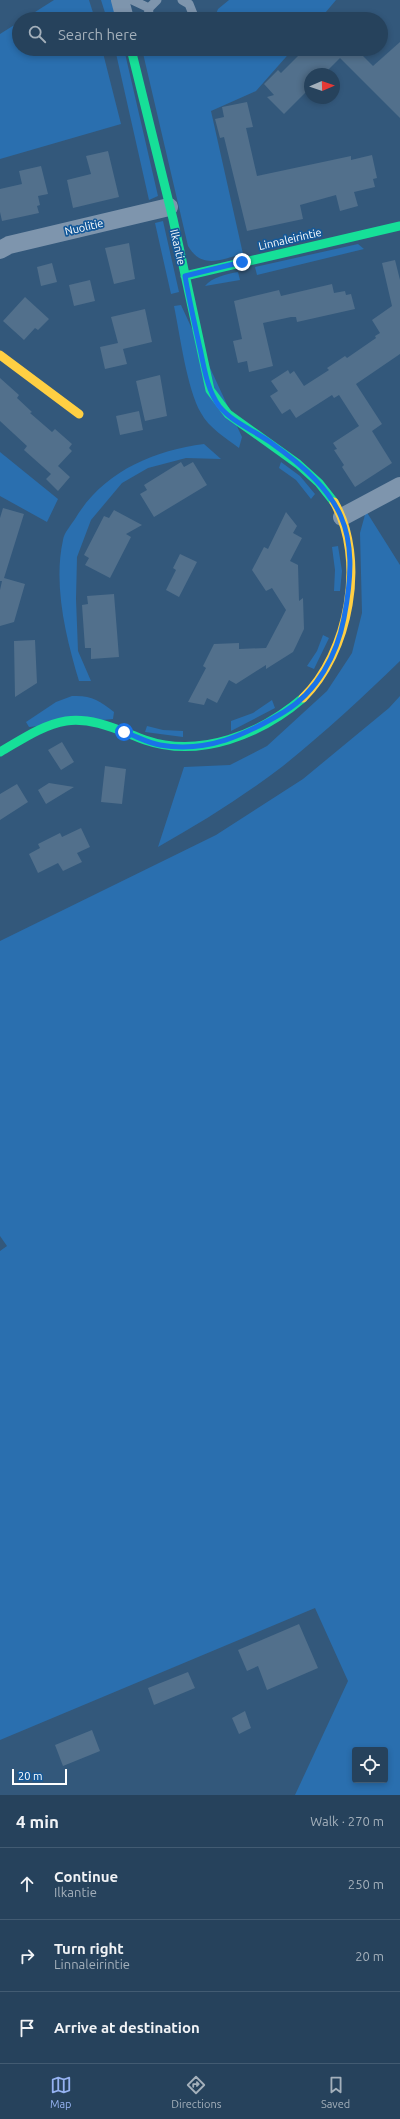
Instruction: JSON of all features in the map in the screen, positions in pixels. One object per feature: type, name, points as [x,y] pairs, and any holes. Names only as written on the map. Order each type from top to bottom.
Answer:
[{"type":"street","points":[[120,0],[123,12]]},
{"type":"street","name":"Ilkantie","points":[[0,751],[22,738],[52,725],[68,721],[81,721],[110,726],[159,745],[202,745],[231,740],[247,733],[287,710],[309,692],[323,672],[334,651],[343,623],[351,572],[349,539],[342,517],[324,489],[307,471],[270,442],[227,414],[219,405],[209,388],[185,276],[134,56]]},
{"type":"street","name":"Nuolitie","points":[[0,250],[9,245],[169,207]]},
{"type":"street","name":"Linnaleirintie","points":[[185,276],[400,226]]},
{"type":"street","points":[[0,355],[79,414]]},
{"type":"street","points":[[342,517],[400,486]]},
{"type":"lane","points":[[132,0],[148,8]]},
{"type":"lane","points":[[148,12],[148,8],[157,0]]},
{"type":"lane","points":[[182,0],[190,4],[193,12]]},
{"type":"shaded area","points":[[54,0],[89,0],[93,12],[35,12]]},
{"type":"shaded area","points":[[101,0],[112,0],[115,12],[105,12]]},
{"type":"shaded area","points":[[229,0],[336,0],[326,12],[217,12],[218,9]]},
{"type":"shaded area","points":[[12,26],[12,56],[104,56],[121,124],[0,159],[0,34]]},
{"type":"shaded area","points":[[117,56],[126,56],[158,196],[149,200]]},
{"type":"shaded area","points":[[144,56],[287,56],[256,91],[211,111],[243,254],[212,261],[199,258],[188,246]]},
{"type":"shaded area","points":[[163,221],[179,292],[171,294],[155,223]]},
{"type":"shaded area","points":[[358,244],[364,249],[257,275],[255,267]]},
{"type":"shaded area","points":[[238,272],[240,280],[205,286],[216,278]]},
{"type":"shaded area","points":[[181,305],[242,437],[239,448],[208,423],[196,403],[181,346],[174,306]]},
{"type":"shaded area","points":[[204,444],[221,459],[186,458],[148,468],[122,483],[91,520],[77,557],[76,599],[78,651],[91,681],[79,681],[62,611],[60,593],[60,557],[66,532],[86,503],[114,476],[130,466],[148,458],[185,447]]},
{"type":"shaded area","points":[[0,452],[58,499],[47,522],[0,496]]},
{"type":"shaded area","points":[[281,462],[300,476],[315,494],[311,499],[296,480],[279,468]]},
{"type":"shaded area","points":[[366,511],[400,565],[400,661],[343,715],[283,766],[222,809],[158,847],[184,767],[230,765],[267,746],[327,691],[352,653],[362,613],[360,533]]},
{"type":"shaded area","points":[[338,546],[342,571],[340,591],[334,591],[335,570],[332,547]]},
{"type":"shaded area","points":[[323,635],[329,638],[314,669],[307,666],[317,651]]},
{"type":"shaded area","points":[[72,696],[90,697],[99,701],[114,712],[113,719],[29,727],[26,722],[56,702]]},
{"type":"shaded area","points":[[400,696],[400,1795],[295,1795],[348,1681],[315,1608],[0,1740],[0,1251],[7,1246],[0,1236],[0,941],[216,835],[303,779],[389,708]]},
{"type":"shaded area","points":[[272,700],[275,708],[231,731],[231,721],[253,713]]},
{"type":"shaded area","points":[[147,726],[163,730],[183,731],[183,737],[145,732]]},
{"type":"building","points":[[400,42],[400,118],[340,58],[330,68],[304,68],[304,94],[284,114],[267,97],[274,95],[264,84],[278,70],[281,73],[298,56],[363,56],[373,66],[384,56],[388,56],[388,53]]},
{"type":"building","points":[[247,102],[253,127],[246,128],[257,176],[351,156],[351,160],[372,155],[377,178],[373,179],[375,187],[354,192],[358,206],[340,211],[336,195],[300,205],[303,219],[247,231],[224,137],[220,138],[215,119],[224,117],[222,107]]},
{"type":"building","points":[[108,151],[119,197],[73,208],[67,180],[91,174],[86,156]]},
{"type":"building","points":[[41,166],[48,194],[38,196],[40,205],[37,206],[39,213],[2,221],[0,212],[0,189],[22,184],[19,171]]},
{"type":"building","points":[[129,243],[135,279],[114,284],[105,248]]},
{"type":"building","points":[[395,260],[400,280],[400,354],[356,384],[382,424],[372,431],[392,463],[355,487],[342,467],[344,465],[334,450],[337,449],[333,443],[359,426],[339,395],[334,398],[332,395],[296,418],[290,409],[282,414],[270,396],[278,391],[271,381],[288,370],[290,374],[294,371],[304,386],[329,370],[327,368],[345,356],[347,358],[376,338],[375,336],[380,333],[372,320],[392,306],[382,263]]},
{"type":"building","points":[[52,263],[57,282],[41,286],[37,267]]},
{"type":"building","points":[[90,280],[95,301],[74,306],[69,285]]},
{"type":"building","points":[[332,284],[334,293],[345,291],[346,295],[351,294],[355,309],[297,322],[296,317],[291,317],[263,323],[273,366],[249,372],[247,361],[238,363],[233,341],[242,339],[234,301],[279,290],[281,296]]},
{"type":"building","points":[[25,297],[49,319],[38,330],[35,328],[24,340],[3,321]]},
{"type":"building","points":[[145,309],[152,342],[123,349],[127,364],[105,369],[100,347],[118,343],[111,317]]},
{"type":"building","points":[[160,375],[167,416],[145,421],[136,381]]},
{"type":"building","points":[[0,378],[19,395],[17,398],[32,412],[30,413],[52,432],[55,429],[72,444],[69,448],[72,451],[58,466],[70,477],[58,491],[46,479],[51,474],[24,450],[27,446],[0,421]]},
{"type":"building","points":[[139,411],[143,430],[120,435],[116,416]]},
{"type":"building","points":[[181,462],[184,467],[193,462],[207,485],[154,517],[140,494],[147,490],[144,485]]},
{"type":"building","points":[[3,508],[24,514],[4,578],[25,584],[14,622],[0,626],[0,590],[2,581],[0,581],[0,518]]},
{"type":"building","points":[[114,510],[142,525],[126,534],[131,537],[110,578],[85,565],[89,558],[84,555],[104,516],[109,518]]},
{"type":"building","points":[[286,512],[297,526],[293,533],[302,538],[290,561],[298,565],[299,601],[303,598],[304,629],[293,652],[266,669],[266,665],[236,684],[229,680],[217,703],[207,698],[204,705],[188,702],[206,668],[203,666],[214,644],[239,643],[239,649],[266,648],[286,610],[272,588],[266,591],[252,570],[264,547],[268,549]]},
{"type":"building","points":[[180,554],[197,562],[179,597],[166,590],[176,570],[173,568]]},
{"type":"building","points":[[114,594],[119,657],[91,659],[91,648],[85,648],[82,605],[88,604],[87,596]]},
{"type":"building","points":[[35,640],[37,683],[15,697],[14,641]]},
{"type":"building","points":[[62,742],[74,762],[61,770],[48,750]]},
{"type":"building","points":[[105,766],[126,769],[122,804],[101,802]]},
{"type":"building","points":[[49,783],[74,787],[46,804],[38,790]]},
{"type":"building","points":[[17,784],[28,802],[0,820],[0,794]]},
{"type":"building","points":[[81,828],[90,847],[77,853],[82,862],[63,871],[58,863],[38,873],[29,854],[40,848],[38,844],[60,833],[62,837]]},
{"type":"building","points":[[299,1624],[318,1668],[267,1690],[258,1666],[247,1671],[238,1650]]},
{"type":"building","points":[[188,1672],[195,1688],[154,1705],[148,1688]]},
{"type":"building","points":[[245,1711],[251,1728],[239,1734],[232,1718]]},
{"type":"building","points":[[92,1730],[100,1751],[63,1766],[55,1745]]},
{"type":"traffic: fast","points":[[133,56],[173,219],[210,390],[228,414],[298,464],[319,483],[334,502]]},
{"type":"traffic: fast","points":[[185,276],[400,226]]},
{"type":"traffic: fast","points":[[0,752],[49,726],[76,720],[97,723],[145,740],[166,745],[187,747],[208,745],[229,740],[249,732],[286,711],[303,698]]},
{"type":"traffic: slow","points":[[0,355],[79,414]]},
{"type":"traffic: slow","points":[[303,698],[319,679],[332,656],[342,631],[348,604],[351,577],[350,550],[344,525],[334,502]]},
{"type":"route","points":[[124,732],[159,745],[182,746],[202,745],[231,740],[247,733],[287,710],[309,692],[323,672],[334,651],[343,623],[350,588],[351,559],[349,539],[342,517],[334,502],[307,471],[270,442],[227,414],[219,405],[209,388],[185,276],[242,262]]}]
